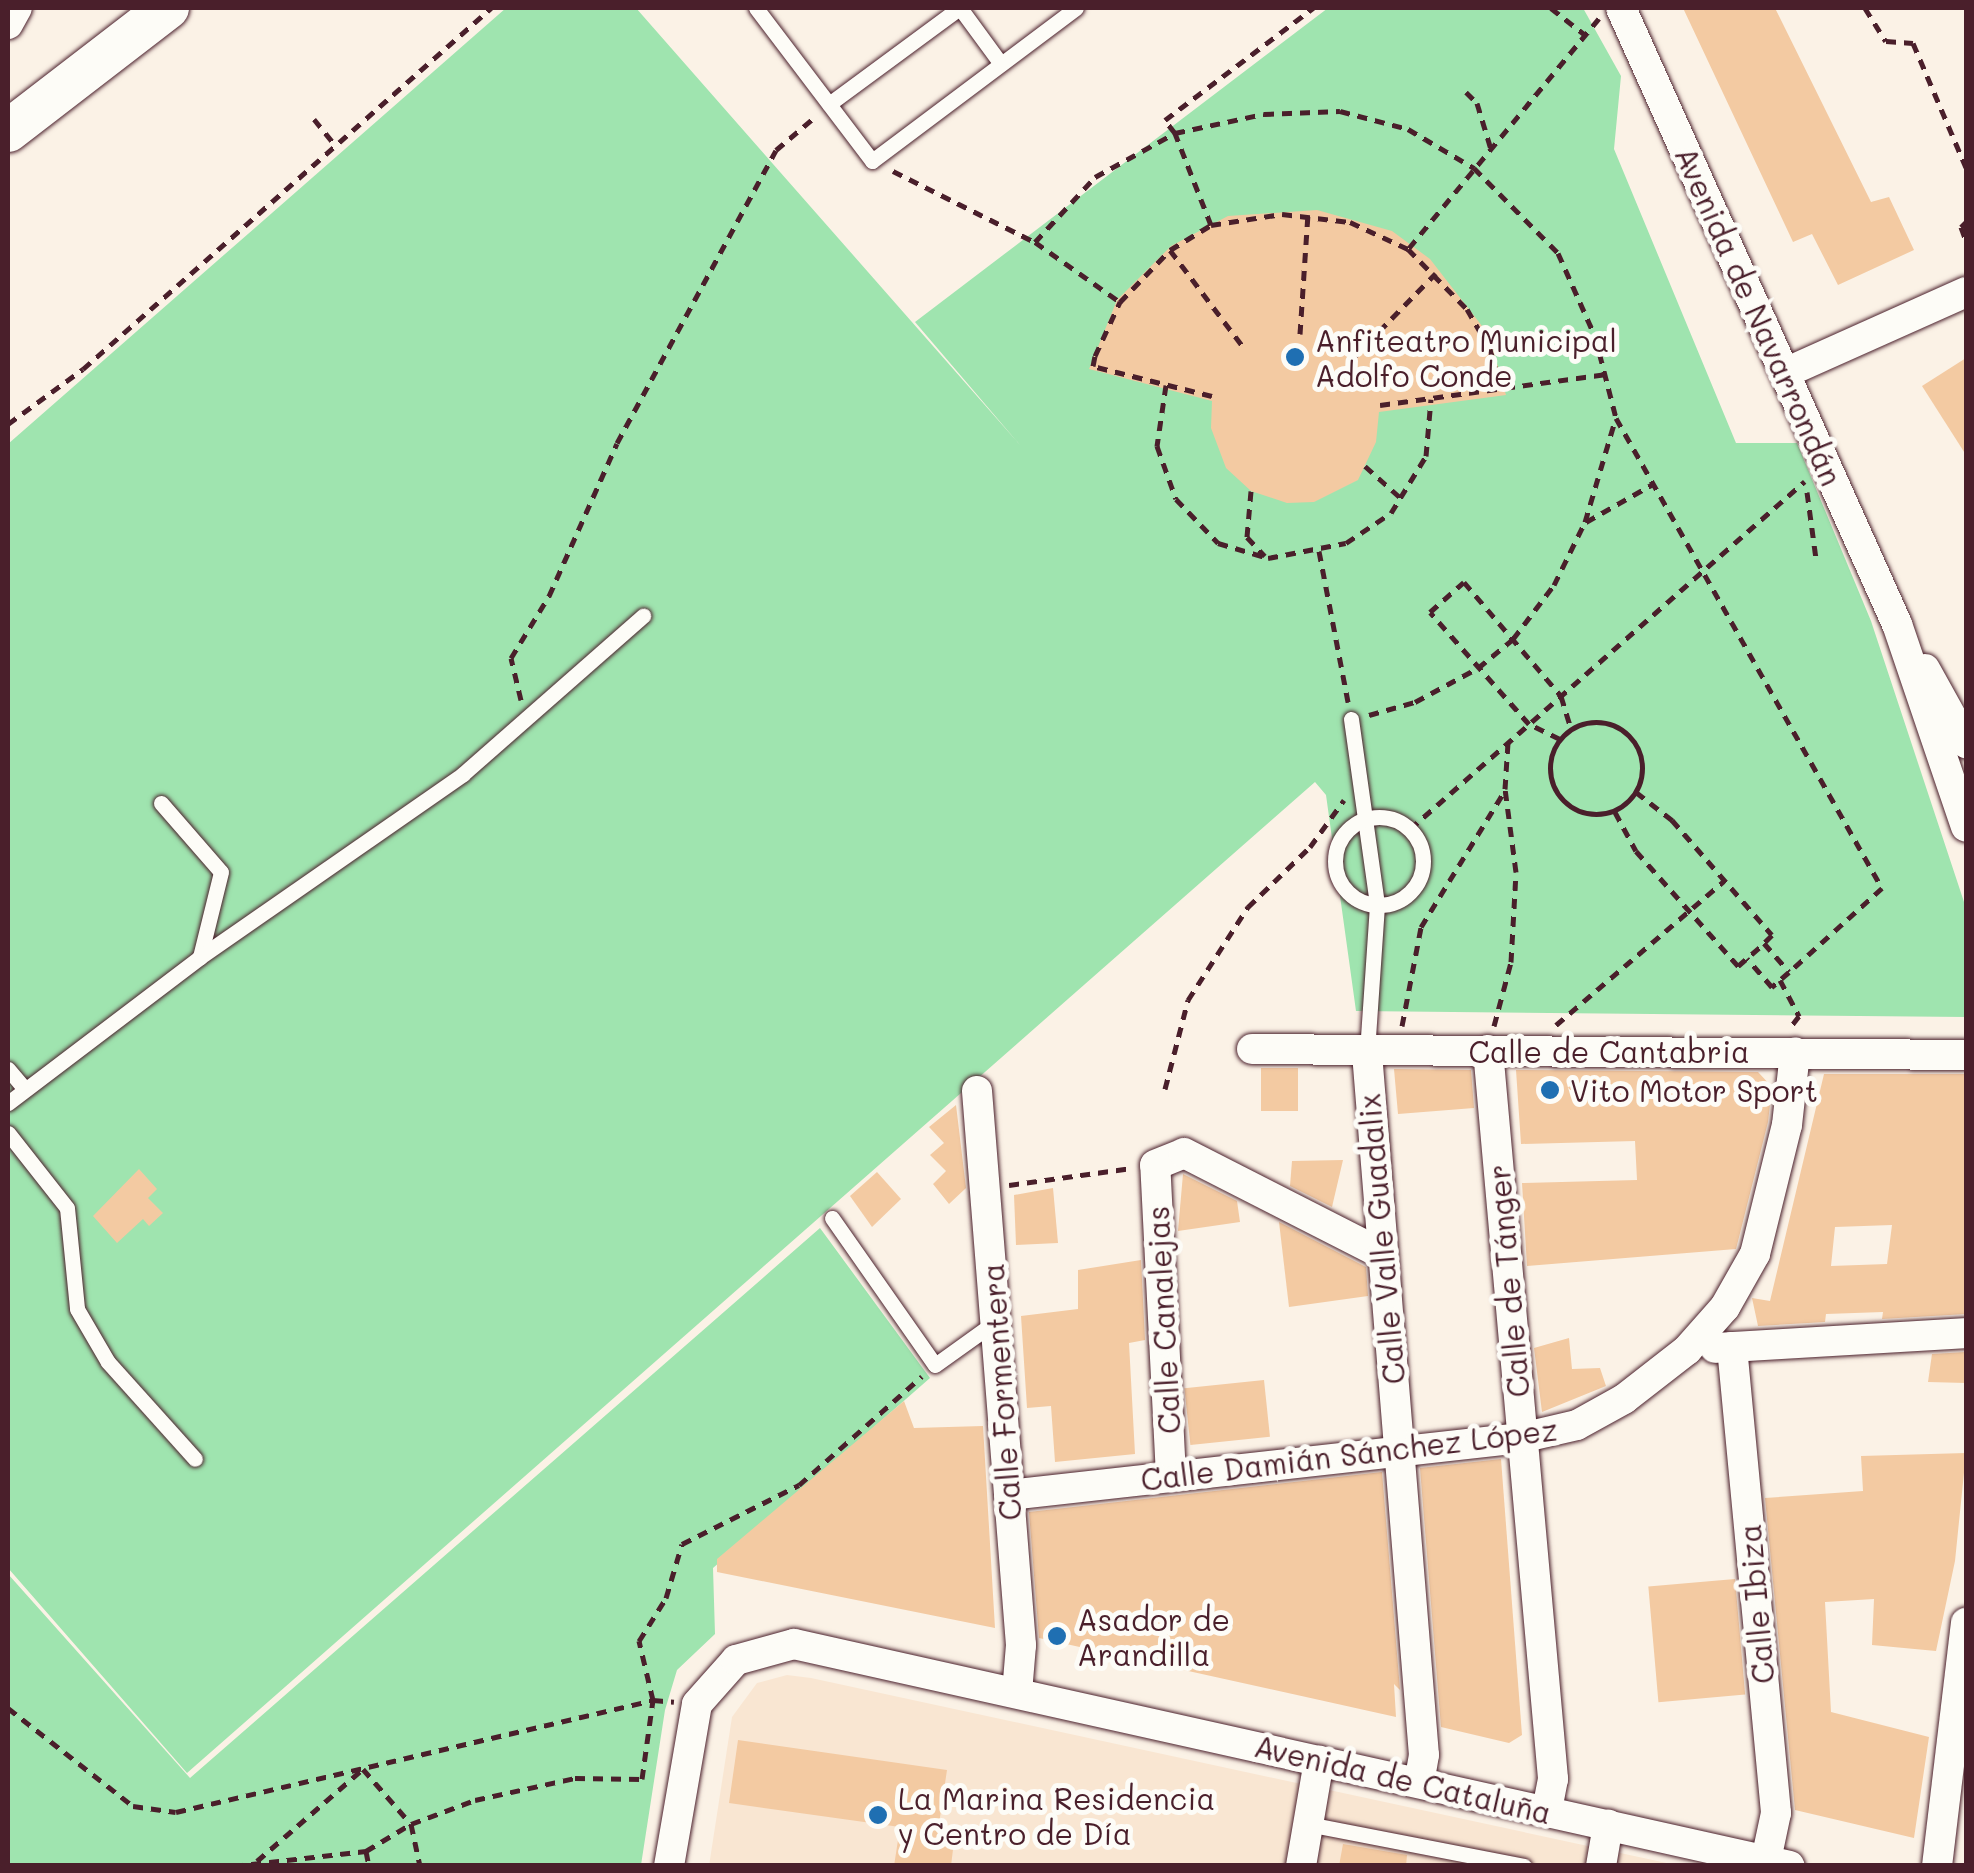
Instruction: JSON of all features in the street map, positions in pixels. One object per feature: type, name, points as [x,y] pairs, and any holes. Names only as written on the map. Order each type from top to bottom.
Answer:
[{"type":"main road","points":[[8,131],[155,13]]},
{"type":"street","points":[[8,24],[16,8]]},
{"type":"street","name":"Avenida de Navarrondán","points":[[1622,8],[1786,373],[1816,472],[1966,744]]},
{"type":"street","points":[[1786,373],[1966,292]]},
{"type":"street","name":"Avenida de Navarrondán","points":[[1897,624],[1966,828]]},
{"type":"street","name":"Calle de Cantabria","points":[[1252,1050],[1966,1055]]},
{"type":"street","name":"Calle de Tánger","points":[[1488,1050],[1553,1779],[1548,1811]]},
{"type":"street","name":"Calle Damián Sánchez López","points":[[1009,1495],[1522,1438],[1577,1425],[1624,1400],[1688,1350],[1725,1307],[1755,1254],[1787,1125],[1783,1052]]},
{"type":"street","name":"Calle Valle Guadalix","points":[[1382,1053],[1382,1254],[1424,1755],[1418,1783]]},
{"type":"street","name":"Calle Formentera","points":[[978,1091],[1021,1645],[1017,1693]]},
{"type":"street","points":[[1155,1165],[1184,1153],[1382,1254]]},
{"type":"street","name":"Calle Canalejas","points":[[1155,1165],[1171,1476]]},
{"type":"street","points":[[1688,1350],[1966,1333]]},
{"type":"street","name":"Calle Ibiza","points":[[1732,1347],[1778,1863]]},
{"type":"street","points":[[1937,1866],[1966,1623]]},
{"type":"street","name":"Avenida de Cataluña","points":[[696,1704],[736,1660],[794,1644],[1778,1863]]},
{"type":"street","points":[[670,1866],[696,1704]]},
{"type":"street","points":[[1302,1866],[1319,1760]]},
{"type":"street","points":[[1601,1866],[1608,1825]]},
{"type":"lane","points":[[756,8],[872,160],[1076,8]]},
{"type":"lane","points":[[829,104],[959,8],[1001,64]]},
{"type":"lane","points":[[8,1102],[200,957],[463,774],[643,616]]},
{"type":"lane","points":[[1351,719],[1376,905],[1382,1053]]},
{"type":"lane","points":[[161,803],[221,872],[200,957]]},
{"type":"lane","points":[[1367,818],[1390,818],[1410,829],[1419,841],[1422,871],[1405,896],[1376,905],[1351,895],[1336,873],[1338,846],[1367,818]]},
{"type":"lane","points":[[8,1068],[26,1089]]},
{"type":"lane","points":[[8,1133],[67,1208],[78,1309],[85,1322],[108,1362],[195,1459]]},
{"type":"lane","points":[[832,1218],[935,1365],[995,1322]]},
{"type":"lane","points":[[1308,1824],[1524,1866]]},
{"type":"path","points":[[8,424],[83,369],[491,8]]},
{"type":"path","points":[[1211,225],[1175,134],[1165,120],[1313,8]]},
{"type":"path","points":[[1551,8],[1585,34]]},
{"type":"path","points":[[1408,249],[1607,8]]},
{"type":"path","points":[[1864,8],[1886,41],[1913,43],[1966,166]]},
{"type":"path","points":[[1466,92],[1477,103],[1491,149]]},
{"type":"path","points":[[525,720],[511,658],[549,596],[617,443],[776,150],[829,104]]},
{"type":"path","points":[[1035,242],[1095,176],[1175,134],[1264,114],[1340,111],[1408,129],[1474,168],[1558,253],[1605,374],[1616,418],[1882,888],[1772,987],[1747,958]]},
{"type":"path","points":[[314,119],[335,145]]},
{"type":"path","points":[[872,160],[1035,242],[1120,302]]},
{"type":"path","points":[[1300,334],[1308,215]]},
{"type":"path","points":[[1212,396],[1093,366],[1120,302],[1170,250],[1211,225],[1308,215],[1364,226],[1408,249],[1436,273],[1479,329],[1502,389]]},
{"type":"path","points":[[1966,222],[1962,227],[1966,242]]},
{"type":"path","points":[[1170,250],[1245,349]]},
{"type":"path","points":[[1354,357],[1436,273]]},
{"type":"path","points":[[1380,405],[1605,374]]},
{"type":"path","points":[[1166,384],[1157,446],[1176,498],[1218,543],[1268,558],[1320,551],[1362,535],[1403,500],[1426,456],[1431,399]]},
{"type":"path","points":[[1320,551],[1351,719],[1415,702],[1478,668],[1513,639],[1554,584],[1585,522],[1616,418]]},
{"type":"path","points":[[1365,466],[1403,500]]},
{"type":"path","points":[[1816,472],[1816,559]]},
{"type":"path","points":[[1410,829],[1816,472]]},
{"type":"path","points":[[1585,522],[1653,484]]},
{"type":"path","points":[[1251,491],[1246,537],[1268,558]]},
{"type":"path","points":[[1560,739],[1529,724],[1430,612],[1464,582],[1561,696],[1571,728]]},
{"type":"path","points":[[1601,722],[1629,734],[1642,762],[1636,792],[1614,811],[1584,814],[1559,797],[1549,768],[1560,739],[1571,728],[1601,722]]},
{"type":"path","points":[[1488,1050],[1511,962],[1516,872],[1505,789],[1508,742]]},
{"type":"path","points":[[1165,1089],[1188,1000],[1248,907],[1310,848],[1360,777]]},
{"type":"path","points":[[1382,1053],[1421,927],[1505,789]]},
{"type":"path","points":[[1614,811],[1636,852],[1738,966],[1772,935],[1672,820],[1636,792]]},
{"type":"path","points":[[1527,1050],[1724,881]]},
{"type":"path","points":[[1764,943],[1789,972]]},
{"type":"path","points":[[1780,980],[1799,1016],[1783,1052]]},
{"type":"path","points":[[985,1188],[1155,1165]]},
{"type":"path","points":[[233,1866],[366,1850],[411,1824],[475,1800],[575,1778],[642,1779],[653,1700],[639,1641],[666,1598],[682,1544],[799,1485],[935,1365]]},
{"type":"path","points":[[8,1708],[133,1806],[176,1812],[653,1700],[696,1704]]},
{"type":"path","points":[[362,1769],[411,1824],[420,1866]]},
{"type":"path","points":[[257,1861],[362,1769]]},
{"type":"path","points":[[366,1850],[369,1866]]},
{"type":"shaded area","points":[[787,1675],[1676,1865],[709,1866],[732,1717],[757,1683]]},
{"type":"green space","points":[[506,8],[636,8],[1020,445],[915,322],[1328,8],[1583,8],[1621,76],[1614,149],[1736,443],[1797,443],[1871,621],[1966,908],[1966,1017],[1356,1011],[1326,795],[1315,782],[187,1773],[8,1568],[8,444]]},
{"type":"green space","points":[[820,1228],[930,1378],[713,1568],[715,1634],[677,1670],[665,1710],[641,1865],[8,1865],[8,1574],[190,1778]]},
{"type":"building","points":[[1683,8],[1775,8],[1871,202],[1889,197],[1914,250],[1838,285],[1812,234],[1793,242]]},
{"type":"building","name":"Anfiteatro Municipal Adolfo Conde","points":[[1317,210],[1392,231],[1430,259],[1489,335],[1506,395],[1379,412],[1376,442],[1358,480],[1314,502],[1287,503],[1251,491],[1226,468],[1211,428],[1212,401],[1089,369],[1117,300],[1171,246],[1228,216]]},
{"type":"building","points":[[1966,358],[1966,455],[1922,386]]},
{"type":"building","points":[[1261,1068],[1298,1068],[1298,1111],[1261,1111]]},
{"type":"building","points":[[1394,1069],[1471,1070],[1474,1108],[1398,1114]]},
{"type":"building","points":[[1516,1070],[1758,1072],[1772,1087],[1768,1122],[1736,1249],[1527,1266],[1522,1183],[1637,1180],[1635,1141],[1521,1144]]},
{"type":"building","points":[[1824,1074],[1966,1074],[1966,1314],[1882,1319],[1883,1312],[1826,1314],[1825,1322],[1758,1326],[1752,1298],[1770,1301]],"holes":[[[1892,1225],[1887,1264],[1831,1266],[1835,1227]]]},
{"type":"building","points":[[956,1105],[966,1188],[949,1204],[933,1184],[946,1171],[930,1155],[944,1143],[929,1127]]},
{"type":"building","points":[[1343,1160],[1332,1207],[1290,1186],[1292,1161]]},
{"type":"building","points":[[139,1169],[157,1189],[148,1198],[163,1213],[149,1226],[143,1219],[117,1243],[93,1216]]},
{"type":"building","points":[[877,1172],[901,1199],[872,1227],[850,1196]]},
{"type":"building","points":[[1183,1174],[1237,1201],[1240,1222],[1178,1231]]},
{"type":"building","points":[[1053,1188],[1058,1243],[1016,1245],[1014,1195]]},
{"type":"building","points":[[1279,1222],[1366,1267],[1368,1296],[1289,1307]]},
{"type":"building","points":[[1141,1260],[1145,1340],[1129,1343],[1135,1454],[1055,1462],[1051,1406],[1027,1408],[1021,1316],[1078,1309],[1078,1270]]},
{"type":"building","points":[[1569,1338],[1572,1369],[1600,1368],[1606,1386],[1542,1412],[1534,1348]]},
{"type":"building","points":[[1966,1352],[1966,1383],[1928,1382],[1932,1354]]},
{"type":"building","points":[[1264,1380],[1270,1437],[1190,1445],[1184,1388]]},
{"type":"building","points":[[904,1401],[914,1428],[983,1426],[995,1628],[717,1572],[717,1559]]},
{"type":"building","points":[[1966,1453],[1955,1561],[1936,1651],[1872,1645],[1874,1599],[1825,1602],[1831,1712],[1929,1737],[1914,1838],[1795,1810],[1765,1498],[1863,1491],[1861,1456]]},
{"type":"building","points":[[1501,1459],[1522,1735],[1509,1743],[1441,1727],[1420,1468]]},
{"type":"building","points":[[1382,1472],[1400,1690],[1394,1684],[1396,1717],[1039,1638],[1029,1512]]},
{"type":"building","points":[[1735,1579],[1745,1695],[1658,1702],[1648,1587]]},
{"type":"building","name":"La Marina Residencia y Centro de Día","points":[[738,1740],[947,1770],[938,1831],[955,1833],[951,1866],[894,1866],[900,1827],[729,1803]]},
{"type":"building","points":[[1343,1844],[1407,1855],[1406,1866],[1339,1866]]},
{"type":"place","name":"Anfiteatro Municipal Adolfo Conde","points":[[1295,357]]},
{"type":"place","name":"Vito Motor Sport","points":[[1550,1090]]},
{"type":"place","name":"Asador de Arandilla","points":[[1057,1636]]},
{"type":"place","name":"La Marina Residencia y Centro de Día","points":[[878,1815]]}]
